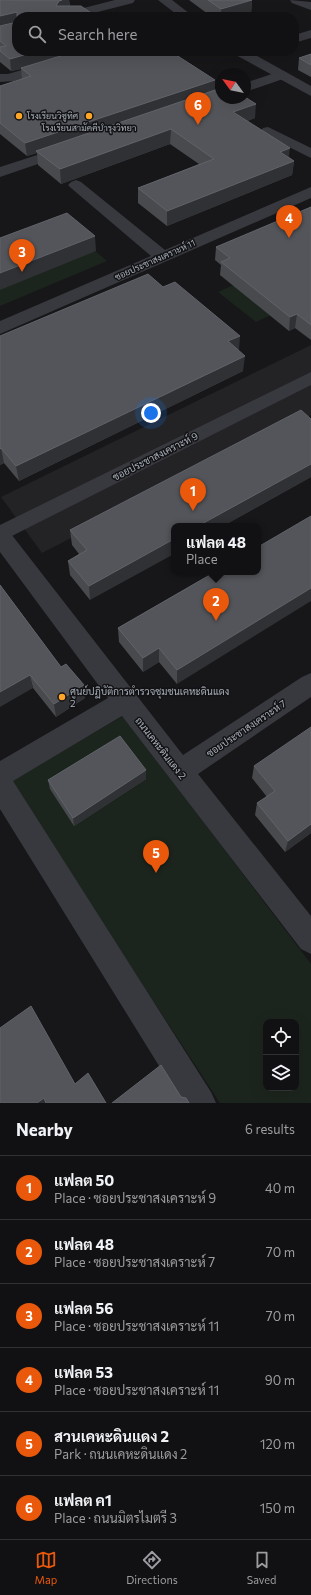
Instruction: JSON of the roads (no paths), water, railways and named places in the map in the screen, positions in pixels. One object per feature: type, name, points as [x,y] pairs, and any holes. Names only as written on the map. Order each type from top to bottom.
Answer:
[{"type":"street","points":[[83,12],[129,0]]},
{"type":"street","points":[[164,0],[181,12]]},
{"type":"street","points":[[296,0],[311,6]]},
{"type":"street","points":[[299,38],[311,34]]},
{"type":"street","points":[[0,78],[9,78],[83,56]]},
{"type":"street","points":[[247,56],[311,92]]},
{"type":"street","points":[[251,86],[280,75]]},
{"type":"street","points":[[268,131],[311,154]]},
{"type":"street","points":[[0,172],[75,146]]},
{"type":"street","points":[[76,185],[162,256]]},
{"type":"street","name":"ซอยประชาสงเคราะห์ 11","points":[[0,328],[311,192]]},
{"type":"street","name":"ซอยประชาสงเคราะห์ 9","points":[[0,535],[311,378]]},
{"type":"street","name":"ถนนเคหะดินแดง 2","points":[[0,535],[125,701],[311,939]]},
{"type":"street","name":"ซอยประชาสงเคราะห์ 7","points":[[180,772],[311,684]]},
{"type":"street","points":[[0,776],[125,701]]},
{"type":"street","points":[[0,785],[200,1103]]},
{"type":"place","name":"โรงเรียนวิชูทิศ","points":[[19,116]]},
{"type":"place","name":"โรงเรียนสามัคคีบํารุงวิทยา","points":[[89,116]]},
{"type":"place","name":"แฟลต ค1","points":[[198,125]]},
{"type":"place","name":"แฟลต 53","points":[[289,238]]},
{"type":"place","name":"แฟลต 56","points":[[22,272]]},
{"type":"place","name":"แฟลต 50","points":[[193,511]]},
{"type":"place","name":"แฟลต 48","points":[[216,621]]},
{"type":"place","name":"ศูนย์ปฏิบัติการตำรวจชุมชนเคหะดินแดง 2","points":[[62,697]]},
{"type":"place","name":"สวนเคหะดินแดง 2","points":[[156,873]]}]
